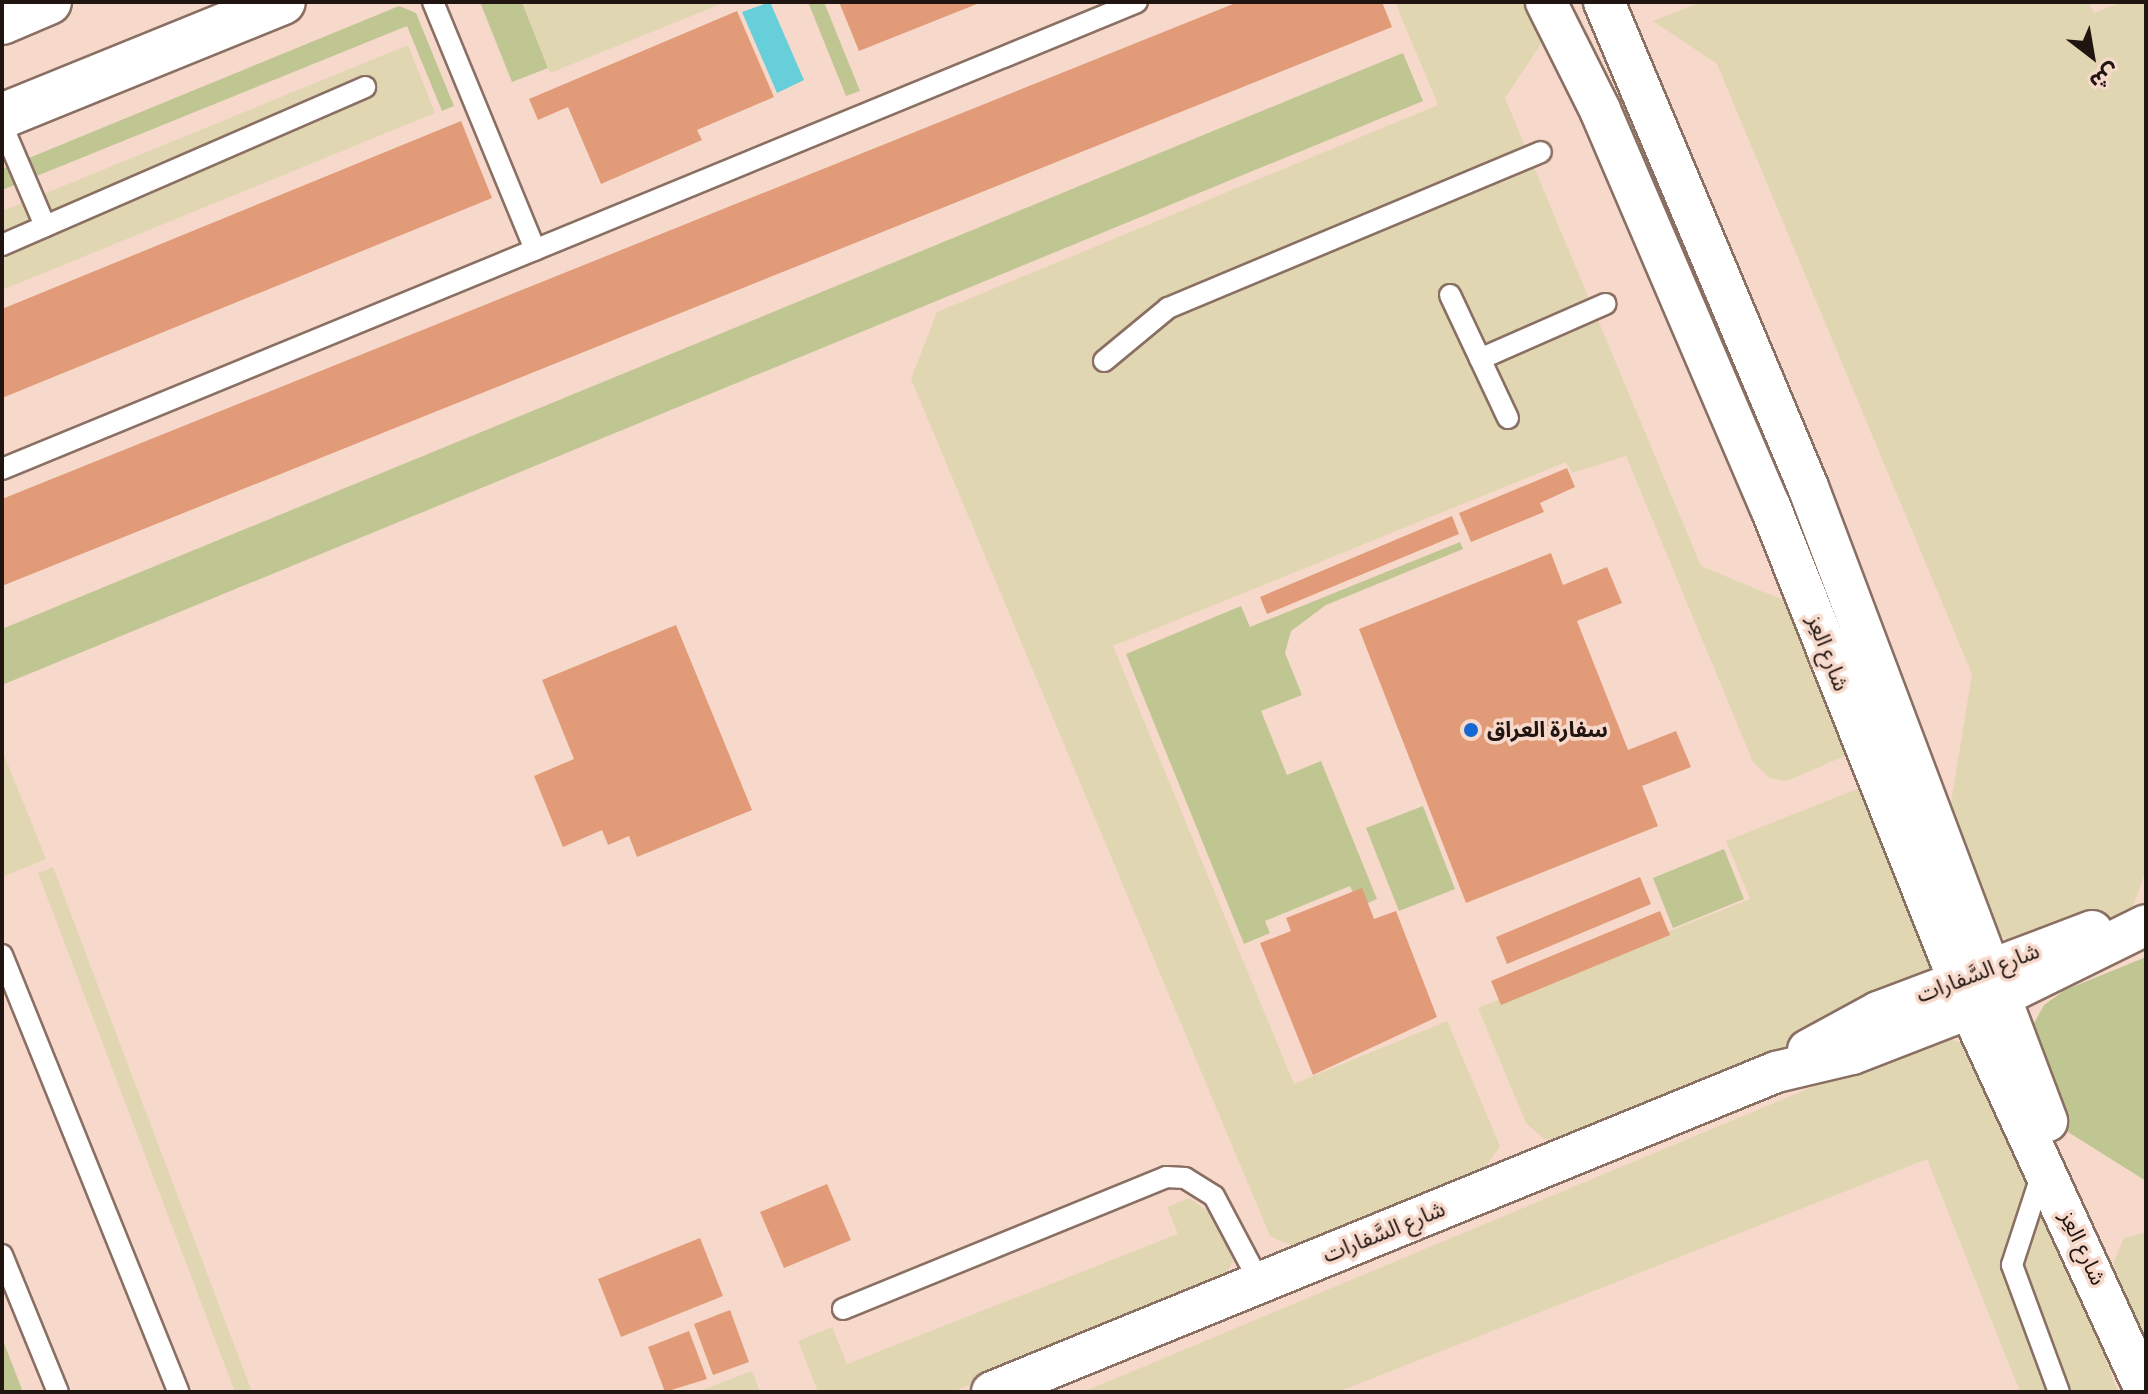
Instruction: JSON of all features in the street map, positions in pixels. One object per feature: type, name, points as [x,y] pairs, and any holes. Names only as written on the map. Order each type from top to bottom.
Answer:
[{"type":"street","points":[[2,22],[49,2]]},
{"type":"street","points":[[2,116],[283,2]]},
{"type":"street","name":"شارع العِز","points":[[1546,2],[1600,110],[1981,988],[2146,1391]]},
{"type":"street","name":"شارع العِز","points":[[1604,2],[1808,487],[2044,1167],[2110,1304]]},
{"type":"street","name":"شارع السَّفارات","points":[[1981,988],[2146,917]]},
{"type":"street","name":"شارع السَّفارات","points":[[992,1392],[1776,1072],[1878,1012],[1981,988],[2146,925]]},
{"type":"lane","points":[[433,2],[535,250]]},
{"type":"lane","points":[[2,469],[1137,2]]},
{"type":"lane","points":[[2,245],[365,87]]},
{"type":"lane","points":[[2,125],[45,226]]},
{"type":"lane","points":[[1104,361],[1168,308],[1541,152]]},
{"type":"lane","points":[[1450,295],[1508,418]]},
{"type":"lane","points":[[1480,359],[1605,304]]},
{"type":"lane","points":[[2,955],[179,1392]]},
{"type":"lane","points":[[2044,1167],[2012,1265],[2059,1392]]},
{"type":"lane","points":[[843,1309],[1166,1177],[1185,1178],[1214,1196],[1260,1283]]},
{"type":"lane","points":[[2,1255],[58,1392]]},
{"type":"green space","points":[[480,2],[522,2],[548,68],[512,82]]},
{"type":"green space","points":[[808,2],[824,2],[860,91],[846,96]]},
{"type":"green space","points":[[399,6],[416,13],[454,106],[442,111],[407,26],[2,190],[2,169]]},
{"type":"green space","points":[[1403,53],[1423,101],[2,685],[2,629]]},
{"type":"green space","points":[[1460,542],[1463,549],[1326,605],[1291,631],[1285,653],[1302,695],[1261,711],[1287,775],[1321,761],[1377,899],[1359,907],[1350,886],[1265,921],[1270,933],[1244,944],[1126,654],[1241,606],[1250,627]]},
{"type":"green space","points":[[1423,806],[1455,889],[1399,911],[1366,828]]},
{"type":"green space","points":[[1724,849],[1744,899],[1673,928],[1653,878]]},
{"type":"green space","points":[[2146,957],[2146,1181],[2068,1132],[2032,1047],[2032,1027],[2044,1005],[2065,990]]},
{"type":"green space","points":[[2,1338],[23,1392],[2,1392]]},
{"type":"sand","points":[[522,2],[726,2],[550,73]]},
{"type":"sand","points":[[1395,2],[1540,2],[1553,26],[1505,98],[1701,566],[1807,610],[1858,733],[1847,755],[1787,781],[1770,778],[1753,762],[1626,456],[1572,473],[1566,462],[1113,646],[1294,1084],[1447,1021],[1500,1146],[1479,1176],[1296,1247],[1270,1236],[911,379],[937,312],[1438,105]]},
{"type":"sand","points":[[1701,2],[2089,2],[2094,13],[2122,2],[2146,2],[2146,870],[2132,909],[2063,946],[2014,944],[1993,931],[1970,873],[1951,803],[1972,674],[1717,64],[1653,21]]},
{"type":"sand","points":[[408,45],[435,113],[2,290],[2,211]]},
{"type":"sand","points":[[2,750],[46,859],[2,877]]},
{"type":"sand","points":[[1857,789],[1889,802],[1946,940],[1936,986],[1571,1141],[1544,1139],[1526,1123],[1478,1008],[1750,899],[1726,841]]},
{"type":"sand","points":[[53,867],[252,1392],[235,1392],[38,873]]},
{"type":"sand","points":[[1950,1039],[1972,1046],[1995,1069],[2118,1392],[2020,1392],[1927,1159],[1338,1392],[1083,1392],[1920,1042]]},
{"type":"sand","points":[[1189,1198],[1219,1218],[1233,1262],[1218,1284],[952,1392],[818,1392],[798,1341],[832,1327],[847,1364],[1178,1234],[1167,1207]]},
{"type":"sand","points":[[2146,1232],[2146,1347],[2113,1264],[2124,1238]]},
{"type":"sand","points":[[752,1371],[760,1392],[697,1392]]},
{"type":"water","points":[[770,2],[804,80],[777,93],[742,12]]},
{"type":"building","points":[[839,2],[982,2],[859,51]]},
{"type":"building","points":[[1238,2],[1382,2],[1392,27],[2,586],[2,499]]},
{"type":"building","points":[[737,11],[774,97],[697,130],[702,140],[601,184],[568,107],[538,120],[529,99]]},
{"type":"building","points":[[461,121],[492,198],[2,398],[2,309]]},
{"type":"building","points":[[1567,468],[1575,487],[1540,503],[1544,512],[1471,542],[1459,513]]},
{"type":"building","points":[[1452,516],[1459,534],[1267,614],[1260,597]]},
{"type":"building","points":[[1551,553],[1563,585],[1607,567],[1622,603],[1577,621],[1628,750],[1676,731],[1691,767],[1642,786],[1658,826],[1466,903],[1359,629]]},
{"type":"building","points":[[676,625],[752,810],[637,857],[629,836],[608,845],[602,830],[563,847],[534,776],[574,759],[542,680]]},
{"type":"building","points":[[1640,877],[1651,904],[1507,964],[1496,937]]},
{"type":"building","points":[[1362,888],[1374,919],[1396,911],[1437,1017],[1313,1075],[1260,943],[1291,931],[1286,918]]},
{"type":"building","points":[[1660,911],[1670,935],[1501,1005],[1491,981]]},
{"type":"building","points":[[827,1184],[851,1240],[784,1268],[760,1212]]},
{"type":"building","points":[[700,1238],[723,1296],[621,1337],[598,1279]]},
{"type":"building","points":[[730,1310],[749,1362],[713,1375],[694,1324]]},
{"type":"building","points":[[689,1331],[707,1379],[665,1392],[648,1347]]},
{"type":"place","name":"سفارة العراق","points":[[1471,730]]}]
